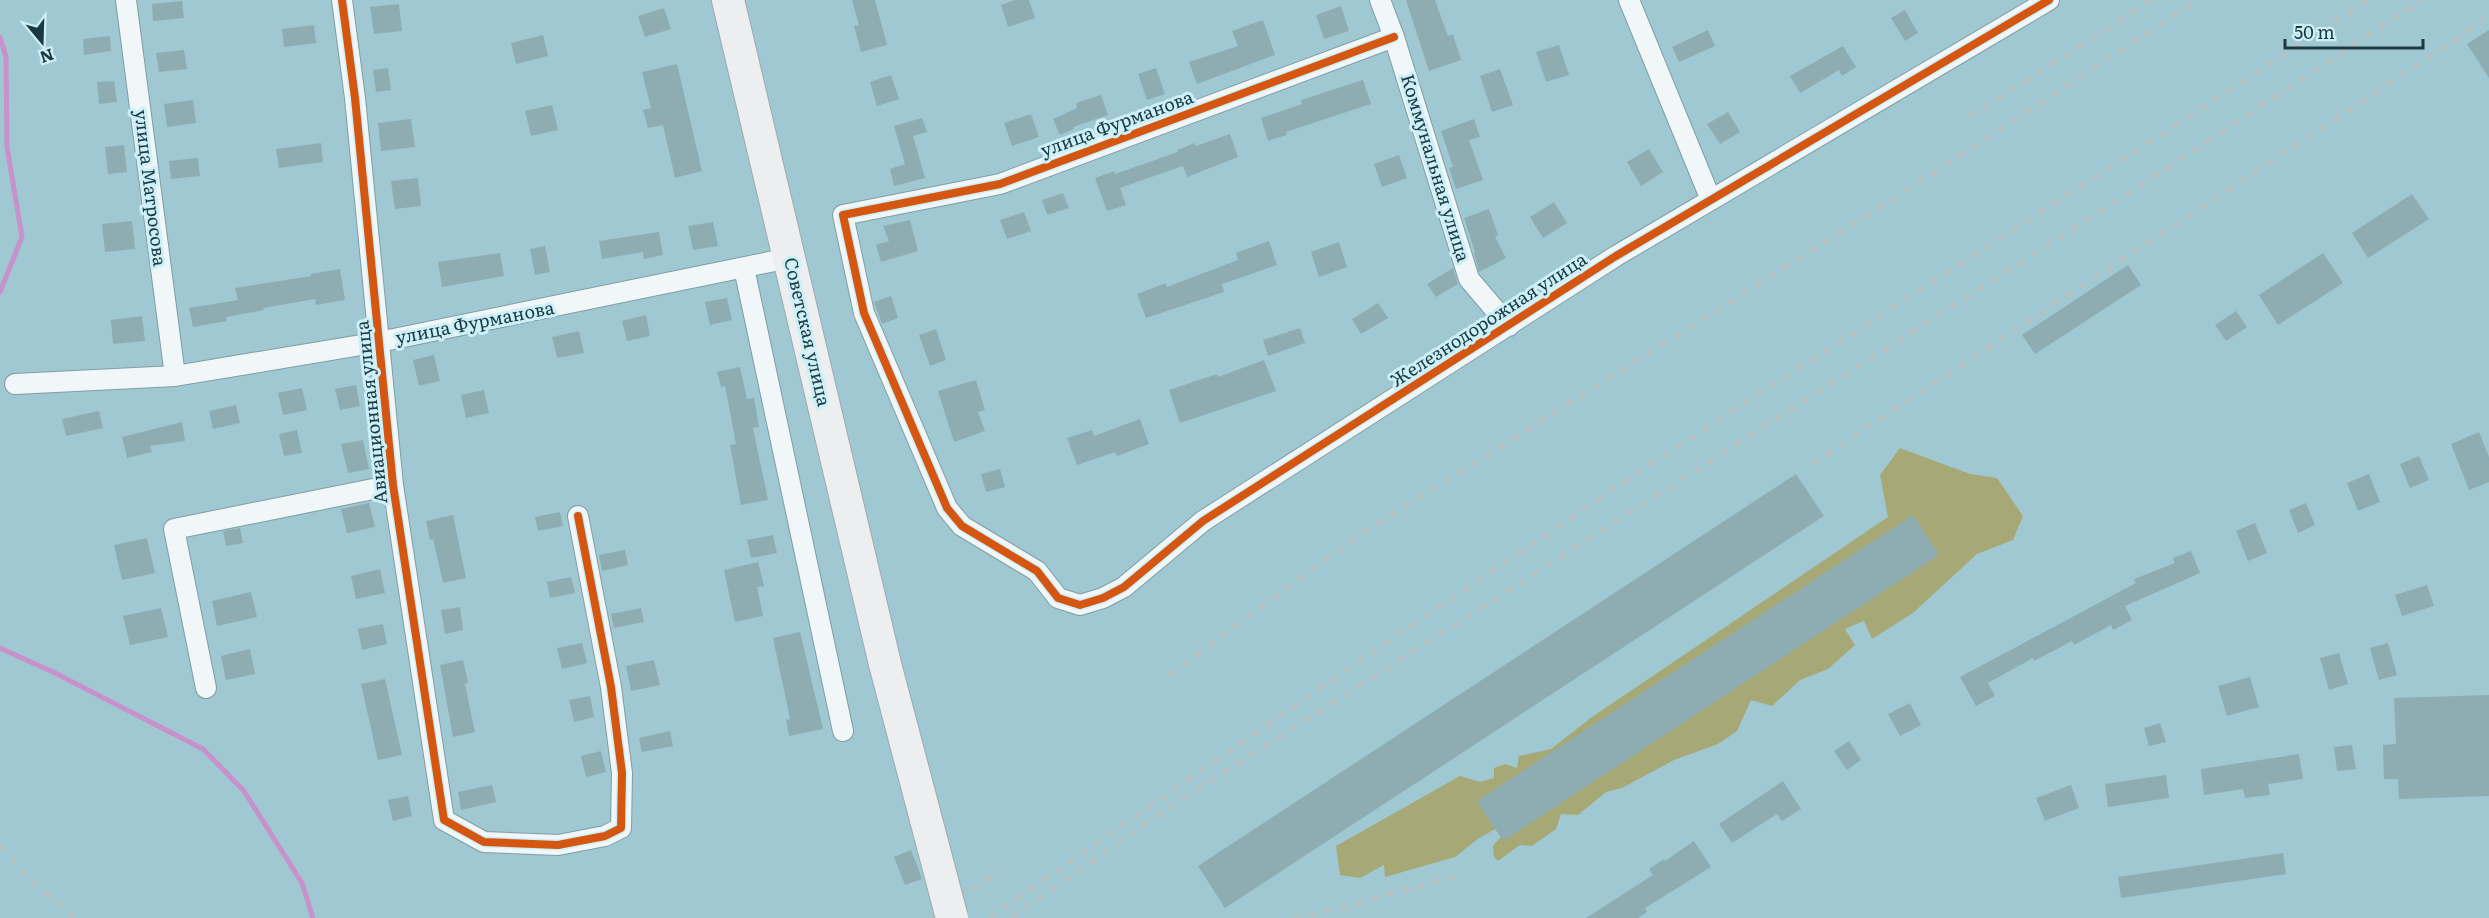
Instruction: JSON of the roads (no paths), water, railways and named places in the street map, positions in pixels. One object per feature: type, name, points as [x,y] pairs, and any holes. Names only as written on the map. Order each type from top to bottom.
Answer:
[{"type":"main road","name":"Советская улица","points":[[728,0],[885,664],[952,918]]},
{"type":"street","name":"улица Матросова","points":[[126,0],[175,376]]},
{"type":"street","name":"Авиационная улица","points":[[342,0],[355,98],[393,485],[444,820],[484,842],[558,845],[605,836],[621,828],[622,773],[612,698],[578,516]]},
{"type":"street","name":"Коммунальная улица","points":[[1380,0],[1394,37],[1469,279],[1509,326]]},
{"type":"street","points":[[1629,0],[1711,200]]},
{"type":"street","name":"Железнодорожная улица","points":[[962,526],[1037,571],[1058,598],[1080,605],[1103,598],[1124,587],[1203,521],[1616,256],[2049,0]]},
{"type":"street","name":"улица Фурманова","points":[[962,526],[947,508],[864,313],[843,215],[1000,184],[1394,37]]},
{"type":"street","name":"улица Фурманова","points":[[15,384],[175,376],[379,342],[789,258]]},
{"type":"street","points":[[744,268],[843,731]]},
{"type":"street","points":[[206,688],[174,529],[393,485]]},
{"type":"waterway","points":[[0,37],[6,57],[7,147],[22,237],[0,292]]},
{"type":"waterway","points":[[0,648],[53,672],[203,749],[244,791],[302,883],[313,918]]},
{"type":"railway","points":[[1969,117],[2152,0]]},
{"type":"railway","points":[[1169,675],[1352,540],[1881,207],[2198,0]]},
{"type":"railway","points":[[989,918],[1365,657],[1652,463],[2369,0]]},
{"type":"railway","points":[[1011,918],[1170,807],[2115,202],[2422,0]]},
{"type":"railway","points":[[1812,464],[2452,42],[2489,15]]},
{"type":"railway","points":[[0,845],[33,883],[77,918]]},
{"type":"railway","points":[[932,918],[1000,871]]},
{"type":"railway","points":[[1293,918],[1344,907],[1462,874]]}]
